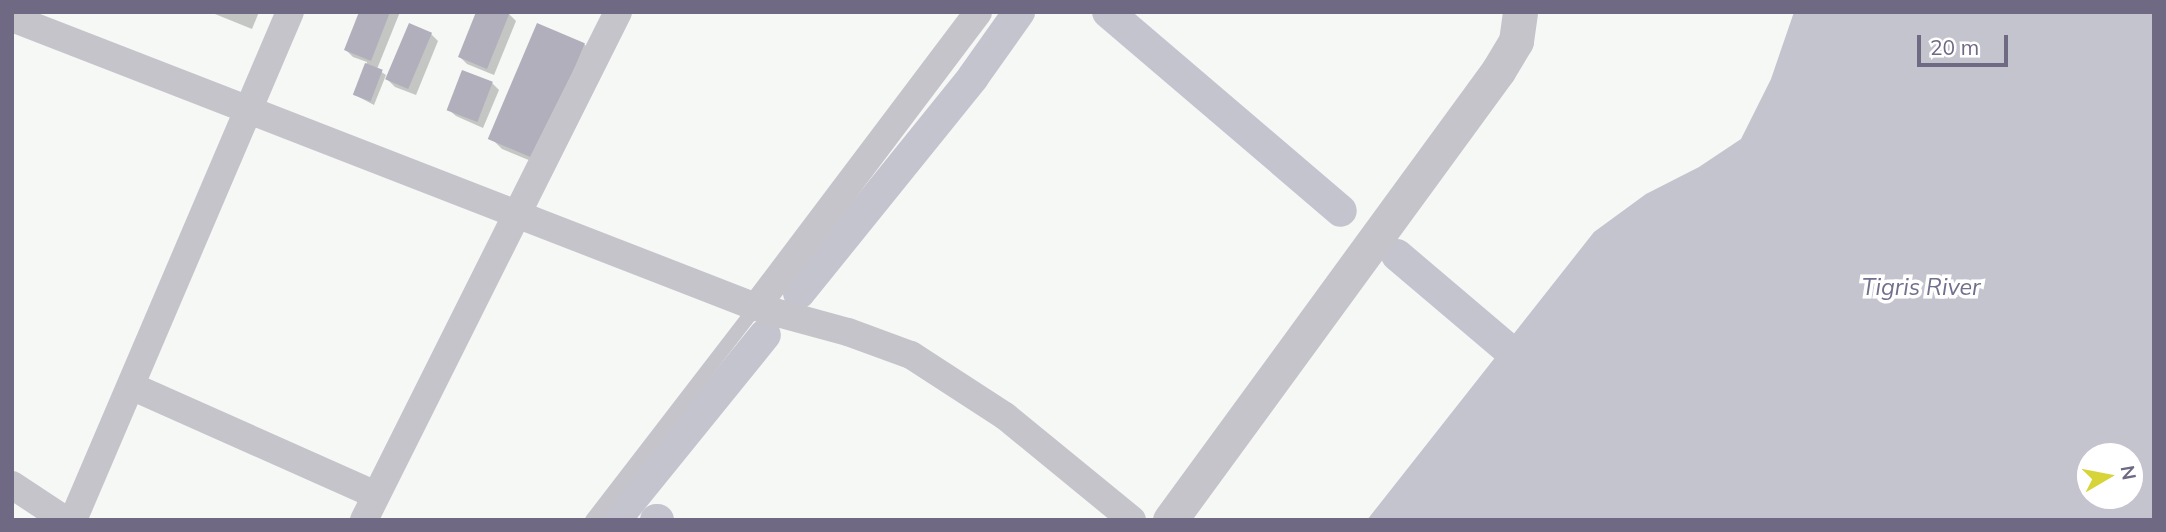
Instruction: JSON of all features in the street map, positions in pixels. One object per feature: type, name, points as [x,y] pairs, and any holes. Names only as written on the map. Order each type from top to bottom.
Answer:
[{"type":"street","points":[[73,520],[290,12]]},
{"type":"street","points":[[131,386],[370,507],[618,12]]},
{"type":"street","points":[[756,307],[978,12]]},
{"type":"street","points":[[1170,520],[1497,71],[1516,41],[1520,12]]},
{"type":"street","points":[[12,18],[248,111],[518,212],[756,307],[848,332],[911,355],[1005,416],[1132,520]]},
{"type":"street","points":[[12,485],[65,520]]},
{"type":"lane","points":[[592,520],[756,307]]},
{"type":"water","name":"Tigris River","points":[[1794,12],[2154,12],[2154,520],[1367,520],[1594,232],[1646,194],[1699,167],[1741,139],[1771,79]]},
{"type":"building","points":[[359,12],[390,12],[371,61],[344,50]]},
{"type":"building","points":[[476,12],[510,12],[487,69],[458,57]]},
{"type":"building","points":[[409,23],[432,33],[408,89],[385,79]]},
{"type":"building","points":[[537,23],[585,43],[536,159],[488,139]]},
{"type":"building","points":[[365,63],[383,70],[371,102],[353,95]]},
{"type":"building","points":[[462,70],[493,82],[477,122],[447,110]]},
{"type":"waterway","points":[[799,293],[973,77],[1019,12]]},
{"type":"waterway","points":[[1108,12],[1341,211]]},
{"type":"waterway","points":[[1397,255],[1535,372]]},
{"type":"waterway","points":[[615,520],[765,335]]}]
